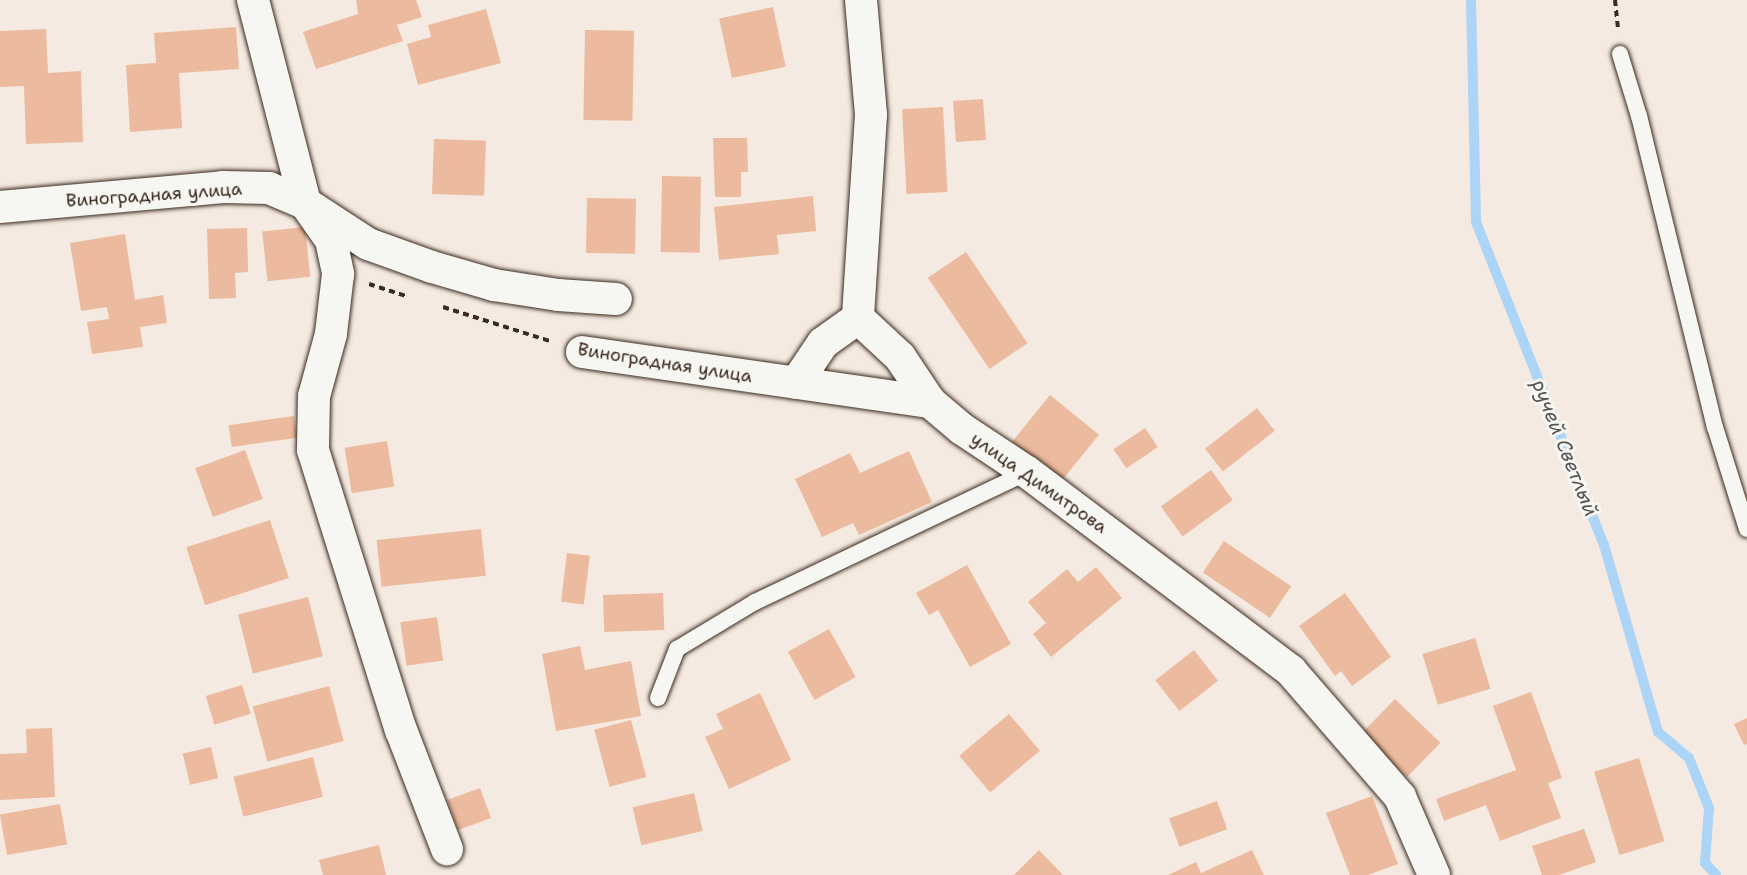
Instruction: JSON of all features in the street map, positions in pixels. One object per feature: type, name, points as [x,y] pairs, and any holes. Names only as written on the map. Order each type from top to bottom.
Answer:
[{"type":"street","points":[[253,0],[305,203],[331,240],[338,274],[331,334],[314,396],[313,450],[401,730],[447,849]]},
{"type":"street","points":[[796,383],[823,343],[858,318],[872,115],[861,0]]},
{"type":"street","name":"Виноградная улица","points":[[0,207],[223,187],[269,188],[305,203],[368,244],[432,267],[494,285],[558,295],[616,298]]},
{"type":"street","name":"улица Димитрова","points":[[858,318],[900,357],[930,402],[962,429],[1027,472],[1291,671],[1400,797],[1434,875]]},
{"type":"street","name":"Виноградная улица","points":[[582,352],[930,402]]},
{"type":"lane","points":[[1620,54],[1639,116],[1715,427],[1747,529]]},
{"type":"lane","points":[[658,698],[677,649],[755,602],[1027,472]]},
{"type":"path","points":[[338,274],[416,298]]},
{"type":"path","name":"Виноградная улица","points":[[438,306],[582,352]]},
{"type":"building","points":[[356,0],[416,0],[422,17],[397,25],[403,41],[316,69],[303,32],[358,14]]},
{"type":"building","points":[[773,7],[786,67],[732,78],[719,18]]},
{"type":"building","points":[[486,9],[501,63],[418,85],[407,44],[431,37],[428,25]]},
{"type":"building","points":[[236,27],[239,69],[179,73],[182,128],[130,132],[126,65],[156,63],[154,33]]},
{"type":"building","points":[[46,29],[48,73],[81,71],[83,142],[26,144],[24,86],[0,87],[0,31]]},
{"type":"building","points":[[585,30],[634,31],[632,121],[583,120]]},
{"type":"building","points":[[983,99],[986,140],[956,142],[953,101]]},
{"type":"building","points":[[943,107],[947,192],[907,194],[902,109]]},
{"type":"building","points":[[713,138],[747,138],[748,172],[741,172],[741,197],[715,197]]},
{"type":"building","points":[[434,139],[486,141],[484,196],[432,194]]},
{"type":"building","points":[[662,176],[701,177],[700,253],[661,252]]},
{"type":"building","points":[[813,196],[816,231],[777,235],[779,254],[719,260],[714,207]]},
{"type":"building","points":[[587,198],[636,199],[635,254],[586,253]]},
{"type":"building","points":[[305,227],[310,277],[267,281],[262,231]]},
{"type":"building","points":[[247,228],[248,272],[235,273],[236,298],[209,299],[207,229]]},
{"type":"building","points":[[125,234],[135,300],[163,295],[167,323],[140,327],[143,347],[92,354],[87,322],[109,319],[107,307],[81,311],[70,243]]},
{"type":"building","points":[[966,252],[1028,343],[989,369],[928,278]]},
{"type":"building","points":[[1050,395],[1099,435],[1061,481],[1012,442]]},
{"type":"building","points":[[1257,408],[1275,431],[1223,471],[1205,449]]},
{"type":"building","points":[[294,416],[297,438],[232,447],[229,425]]},
{"type":"building","points":[[1145,428],[1158,447],[1126,468],[1113,449]]},
{"type":"building","points":[[387,441],[394,486],[352,493],[345,448]]},
{"type":"building","points":[[245,450],[263,499],[213,517],[195,468]]},
{"type":"building","points":[[909,451],[932,502],[859,535],[853,523],[822,537],[795,479],[850,453],[860,473]]},
{"type":"building","points":[[1211,470],[1233,500],[1183,536],[1161,506]]},
{"type":"building","points":[[270,520],[289,578],[205,605],[186,547]]},
{"type":"building","points":[[481,529],[486,576],[381,587],[377,540]]},
{"type":"building","points":[[1224,541],[1291,586],[1270,618],[1203,573]]},
{"type":"building","points":[[567,553],[590,556],[584,604],[561,602]]},
{"type":"building","points":[[967,565],[1011,644],[970,667],[938,610],[929,615],[916,593]]},
{"type":"building","points":[[1096,567],[1122,598],[1051,657],[1033,634],[1046,623],[1028,602],[1067,569],[1078,582]]},
{"type":"building","points":[[663,593],[664,630],[604,632],[603,595]]},
{"type":"building","points":[[1345,593],[1391,657],[1352,686],[1341,671],[1335,676],[1299,626]]},
{"type":"building","points":[[308,597],[323,656],[253,674],[238,614]]},
{"type":"building","points":[[437,617],[443,661],[406,666],[400,622]]},
{"type":"building","points":[[829,629],[856,677],[815,700],[788,652]]},
{"type":"building","points":[[1475,638],[1490,689],[1438,705],[1422,654]]},
{"type":"building","points":[[580,646],[585,670],[631,661],[641,716],[556,731],[542,654]]},
{"type":"building","points":[[1194,650],[1218,681],[1179,711],[1155,680]]},
{"type":"building","points":[[242,685],[251,714],[214,725],[206,696]]},
{"type":"building","points":[[329,686],[344,741],[267,762],[253,706]]},
{"type":"building","points":[[1531,692],[1562,778],[1548,783],[1561,818],[1500,841],[1486,805],[1444,821],[1436,799],[1516,770],[1493,706]]},
{"type":"building","points":[[760,693],[791,760],[729,789],[705,737],[723,729],[716,714]]},
{"type":"building","points":[[1395,699],[1440,743],[1407,777],[1362,734]]},
{"type":"building","points":[[1009,714],[1040,751],[990,793],[959,756]]},
{"type":"building","points":[[1747,718],[1747,744],[1744,745],[1734,724]]},
{"type":"building","points":[[631,720],[646,777],[610,787],[594,730]]},
{"type":"building","points":[[52,728],[55,797],[0,800],[0,754],[27,753],[26,729]]},
{"type":"building","points":[[211,747],[218,778],[190,785],[183,754]]},
{"type":"building","points":[[313,757],[323,797],[243,817],[233,777]]},
{"type":"building","points":[[1639,758],[1664,841],[1619,855],[1594,772]]},
{"type":"building","points":[[480,788],[491,818],[458,830],[447,800]]},
{"type":"building","points":[[694,793],[703,831],[641,845],[633,807]]},
{"type":"building","points":[[1372,796],[1398,864],[1368,875],[1350,875],[1326,813]]},
{"type":"building","points":[[1217,801],[1227,829],[1179,847],[1169,818]]},
{"type":"building","points":[[60,804],[67,844],[7,855],[0,815]]},
{"type":"building","points":[[1584,829],[1596,862],[1559,875],[1542,875],[1532,846]]},
{"type":"building","points":[[379,845],[386,875],[323,875],[319,860]]},
{"type":"building","points":[[1039,850],[1063,875],[1014,875]]},
{"type":"building","points":[[1252,850],[1264,875],[1168,875],[1196,862],[1201,873]]},
{"type":"waterway","name":"ручей Светлый","points":[[1471,0],[1476,222],[1604,545],[1658,732],[1689,758],[1709,808],[1705,863],[1716,875]]}]
